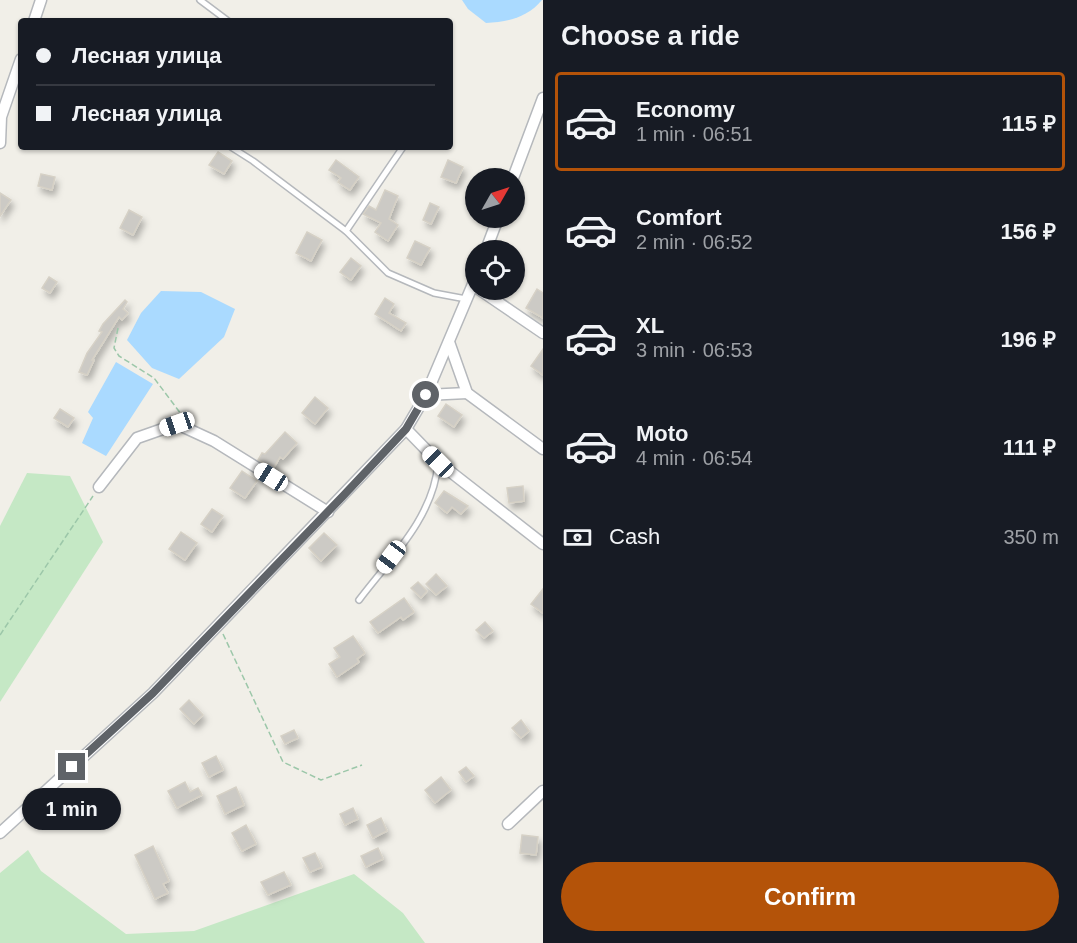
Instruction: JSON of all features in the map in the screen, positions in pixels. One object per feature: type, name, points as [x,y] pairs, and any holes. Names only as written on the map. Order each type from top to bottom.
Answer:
[{"type":"street","points":[[35,18],[41,0]]},
{"type":"street","points":[[0,143],[0,117],[18,66]]},
{"type":"street","points":[[517,168],[543,98]]},
{"type":"street","points":[[0,833],[153,693],[406,429],[426,395],[468,300]]},
{"type":"street","points":[[498,300],[543,333]]},
{"type":"street","points":[[449,342],[467,393],[543,449]]},
{"type":"street","points":[[426,395],[467,393]]},
{"type":"street","points":[[99,487],[137,438],[177,424],[214,441],[328,512]]},
{"type":"street","points":[[406,429],[438,462],[543,544]]},
{"type":"street","points":[[508,824],[543,791]]},
{"type":"lane","points":[[200,0],[224,18]]},
{"type":"lane","points":[[236,150],[346,231],[388,273],[434,293],[465,298]]},
{"type":"lane","points":[[346,231],[401,150]]},
{"type":"lane","points":[[359,600],[391,557],[411,535],[437,476],[438,462]]},
{"type":"path","points":[[118,328],[114,348],[118,356],[154,378],[182,415]]},
{"type":"path","points":[[0,635],[99,487]]},
{"type":"path","points":[[219,625],[283,762],[321,780],[362,765]]},
{"type":"green space","points":[[27,473],[70,476],[103,542],[0,702],[0,526]]},
{"type":"green space","points":[[28,850],[41,871],[126,934],[194,931],[354,874],[403,913],[425,943],[0,943],[0,873]]},
{"type":"water","points":[[462,0],[542,0],[530,11],[516,18],[486,23],[468,9]]},
{"type":"water","points":[[161,291],[201,292],[235,309],[224,337],[179,379],[152,368],[127,340],[141,313]]},
{"type":"water","points":[[116,362],[153,384],[106,456],[82,443],[93,418],[88,412]]},
{"type":"building","points":[[218,152],[232,161],[224,174],[209,165]]},
{"type":"building","points":[[336,160],[359,177],[350,190],[338,182],[341,178],[329,170]]},
{"type":"building","points":[[448,160],[463,167],[456,183],[441,177]]},
{"type":"building","points":[[41,174],[55,177],[52,190],[38,186]]},
{"type":"building","points":[[385,190],[398,196],[389,219],[398,225],[388,241],[375,232],[381,223],[363,214],[369,206],[376,210]]},
{"type":"building","points":[[0,193],[11,200],[0,216]]},
{"type":"building","points":[[430,203],[439,207],[431,224],[423,220]]},
{"type":"building","points":[[129,210],[142,217],[133,235],[120,228]]},
{"type":"building","points":[[307,232],[322,240],[311,261],[296,253]]},
{"type":"building","points":[[415,241],[430,248],[421,265],[407,258]]},
{"type":"building","points":[[351,258],[361,266],[351,280],[340,272]]},
{"type":"building","points":[[49,277],[57,282],[50,293],[42,288]]},
{"type":"building","points":[[537,289],[543,293],[543,318],[526,308]]},
{"type":"building","points":[[385,298],[394,304],[389,313],[406,323],[401,331],[375,314]]},
{"type":"building","points":[[125,300],[127,302],[123,309],[128,313],[122,320],[119,317],[92,360],[94,360],[87,375],[79,372],[87,353],[102,332],[99,331],[103,324]]},
{"type":"building","points":[[543,349],[543,375],[531,366]]},
{"type":"building","points":[[315,397],[328,408],[315,424],[302,413]]},
{"type":"building","points":[[446,404],[462,415],[454,427],[438,416]]},
{"type":"building","points":[[60,409],[74,418],[68,427],[54,418]]},
{"type":"building","points":[[285,432],[297,443],[283,459],[280,457],[273,469],[258,460],[262,453],[265,454]]},
{"type":"building","points":[[242,471],[257,481],[245,498],[230,488]]},
{"type":"building","points":[[523,486],[524,501],[509,503],[507,488]]},
{"type":"building","points":[[444,491],[468,506],[461,514],[452,507],[447,513],[435,503]]},
{"type":"building","points":[[212,509],[223,516],[212,532],[201,524]]},
{"type":"building","points":[[181,532],[197,543],[185,560],[169,549]]},
{"type":"building","points":[[324,533],[337,545],[321,561],[309,548]]},
{"type":"building","points":[[436,574],[447,586],[436,595],[426,584]]},
{"type":"building","points":[[418,582],[427,591],[421,598],[411,588]]},
{"type":"building","points":[[543,589],[543,613],[531,604]]},
{"type":"building","points":[[404,598],[414,612],[403,620],[401,617],[378,633],[370,622]]},
{"type":"building","points":[[485,622],[493,631],[484,638],[476,630]]},
{"type":"building","points":[[353,636],[365,653],[357,659],[359,662],[337,677],[329,664],[340,657],[334,648]]},
{"type":"building","points":[[189,700],[203,715],[194,724],[180,709]]},
{"type":"building","points":[[521,720],[529,731],[521,738],[512,728]]},
{"type":"building","points":[[294,730],[298,738],[285,744],[281,736]]},
{"type":"building","points":[[216,756],[223,770],[209,777],[202,763]]},
{"type":"building","points":[[466,767],[474,776],[466,782],[459,772]]},
{"type":"building","points":[[441,777],[451,790],[435,803],[425,790]]},
{"type":"building","points":[[185,782],[190,792],[198,788],[202,795],[177,808],[168,791]]},
{"type":"building","points":[[236,787],[244,805],[225,814],[217,796]]},
{"type":"building","points":[[353,808],[358,819],[345,825],[340,814]]},
{"type":"building","points":[[381,818],[387,831],[373,838],[367,825]]},
{"type":"building","points":[[246,825],[256,844],[242,851],[232,833]]},
{"type":"building","points":[[522,835],[538,837],[536,855],[520,853]]},
{"type":"building","points":[[153,846],[169,881],[163,884],[168,893],[155,899],[135,855]]},
{"type":"building","points":[[378,848],[383,859],[366,867],[361,856]]},
{"type":"building","points":[[315,853],[322,867],[310,872],[303,858]]},
{"type":"building","points":[[284,872],[291,885],[268,895],[261,882]]},
{"type":"route","points":[[72,767],[153,693],[343,496],[406,429],[426,395]]}]
